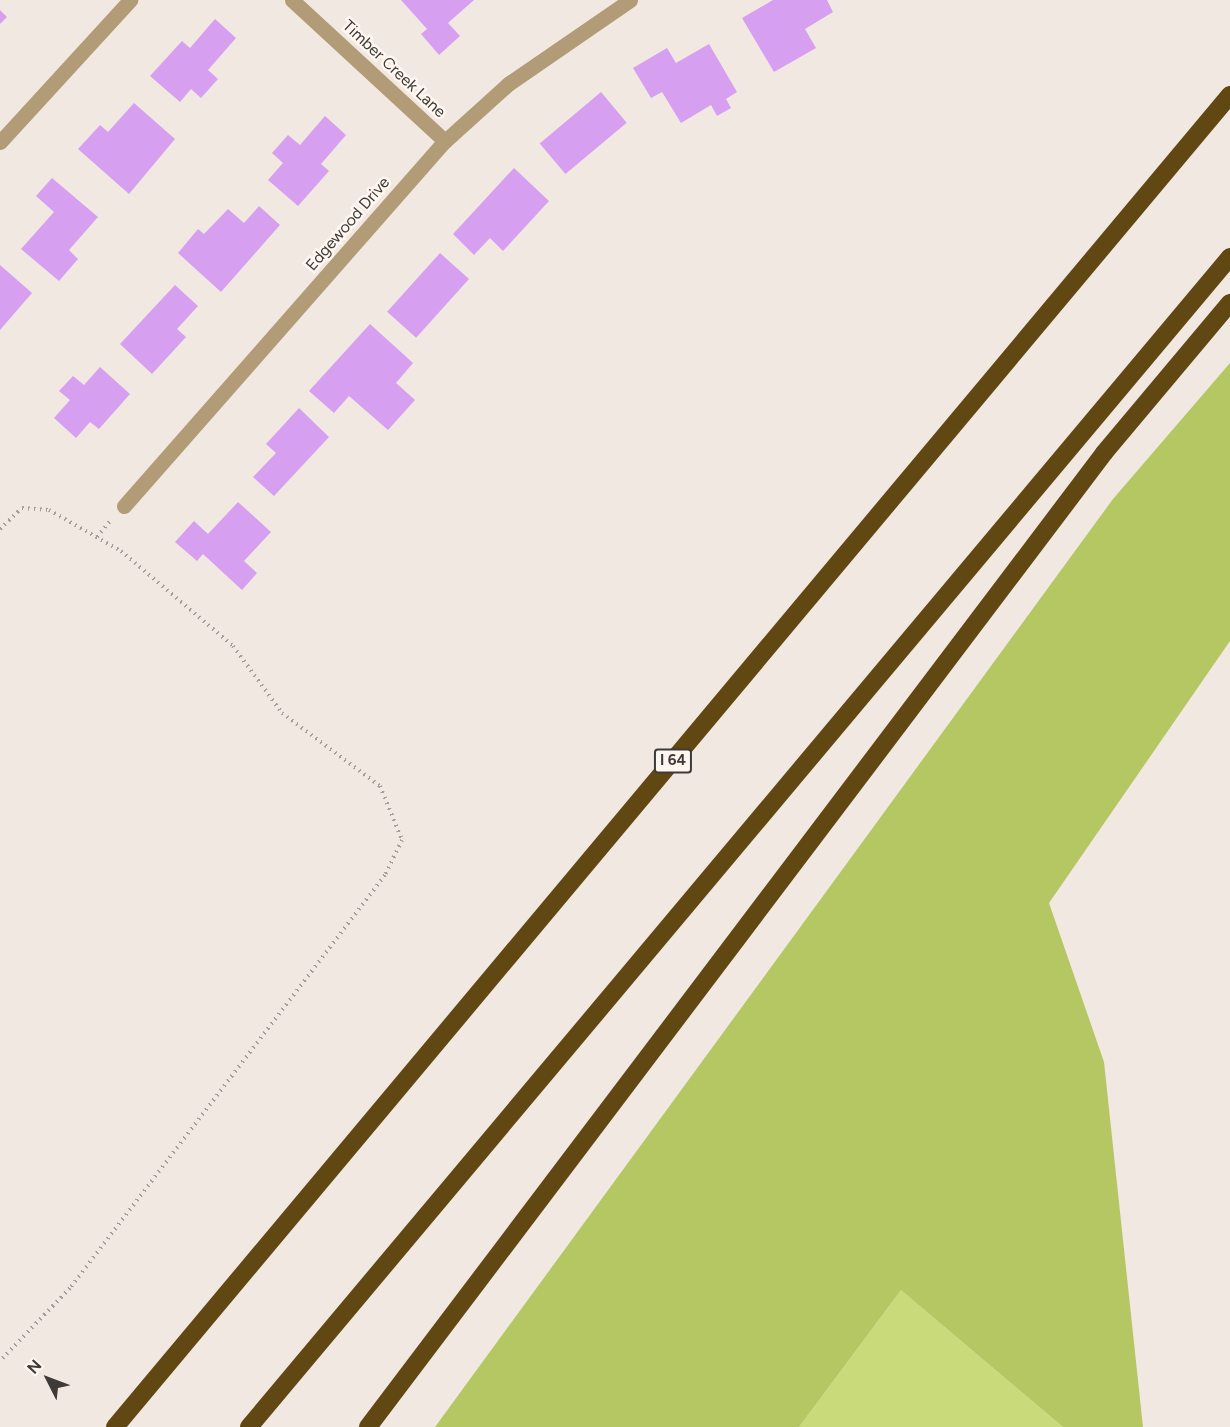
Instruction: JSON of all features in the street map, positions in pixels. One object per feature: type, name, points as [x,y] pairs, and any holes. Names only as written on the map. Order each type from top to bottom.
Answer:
[{"type":"highway","name":"I 64","points":[[115,1427],[1230,94]]},
{"type":"highway","points":[[249,1427],[1230,257]]},
{"type":"highway","points":[[368,1427],[1104,453],[1230,303]]},
{"type":"street","points":[[0,142],[130,0]]},
{"type":"street","name":"Timber Creek Lane","points":[[292,0],[445,141]]},
{"type":"street","name":"Edgewood Drive","points":[[124,506],[445,141],[508,84],[630,0]]},
{"type":"path","points":[[0,529],[22,508],[49,510],[121,551],[233,646],[282,712],[380,786],[402,840],[385,874],[84,1269],[0,1361]]},
{"type":"green space","points":[[1230,363],[1230,641],[1049,903],[1104,1062],[1143,1427],[1063,1427],[901,1290],[799,1427],[435,1427],[1113,499]]},
{"type":"green space","points":[[901,1290],[1063,1427],[799,1427]]},
{"type":"building","points":[[401,0],[474,0],[448,23],[460,36],[439,55],[421,34],[427,29]]},
{"type":"building","points":[[773,0],[827,0],[833,12],[805,29],[816,48],[774,72],[742,18]]},
{"type":"building","points":[[0,10],[7,17],[0,24]]},
{"type":"building","points":[[215,19],[236,38],[208,70],[218,79],[201,98],[191,89],[180,102],[150,76],[182,41],[190,48]]},
{"type":"building","points":[[709,44],[737,92],[726,99],[731,108],[717,116],[711,105],[681,123],[662,92],[651,98],[633,68],[667,48],[676,63]]},
{"type":"building","points":[[601,92],[627,123],[565,174],[540,143]]},
{"type":"building","points":[[134,103],[175,139],[129,194],[78,149],[100,125],[108,132]]},
{"type":"building","points":[[325,116],[346,135],[321,164],[329,171],[298,206],[268,180],[283,163],[272,153],[288,135],[300,145]]},
{"type":"building","points":[[514,168],[549,201],[503,251],[490,238],[474,255],[453,234]]},
{"type":"building","points":[[52,178],[98,217],[69,250],[78,259],[59,281],[21,249],[54,212],[36,196]]},
{"type":"building","points":[[259,206],[280,225],[221,292],[178,253],[198,229],[204,234],[228,209],[244,223]]},
{"type":"building","points":[[440,253],[469,279],[416,338],[387,312]]},
{"type":"building","points":[[0,265],[32,293],[0,330]]},
{"type":"building","points":[[175,285],[198,306],[177,329],[186,337],[152,374],[120,344]]},
{"type":"building","points":[[370,324],[413,363],[396,383],[415,400],[388,430],[349,396],[334,413],[309,391]]},
{"type":"building","points":[[100,367],[130,394],[99,429],[90,422],[76,438],[54,418],[70,400],[59,391],[73,376],[84,385]]},
{"type":"building","points":[[299,408],[329,437],[274,496],[253,477],[276,453],[266,444]]},
{"type":"building","points":[[238,502],[271,532],[244,561],[257,573],[242,590],[203,554],[197,561],[175,542],[194,521],[208,534]]}]
